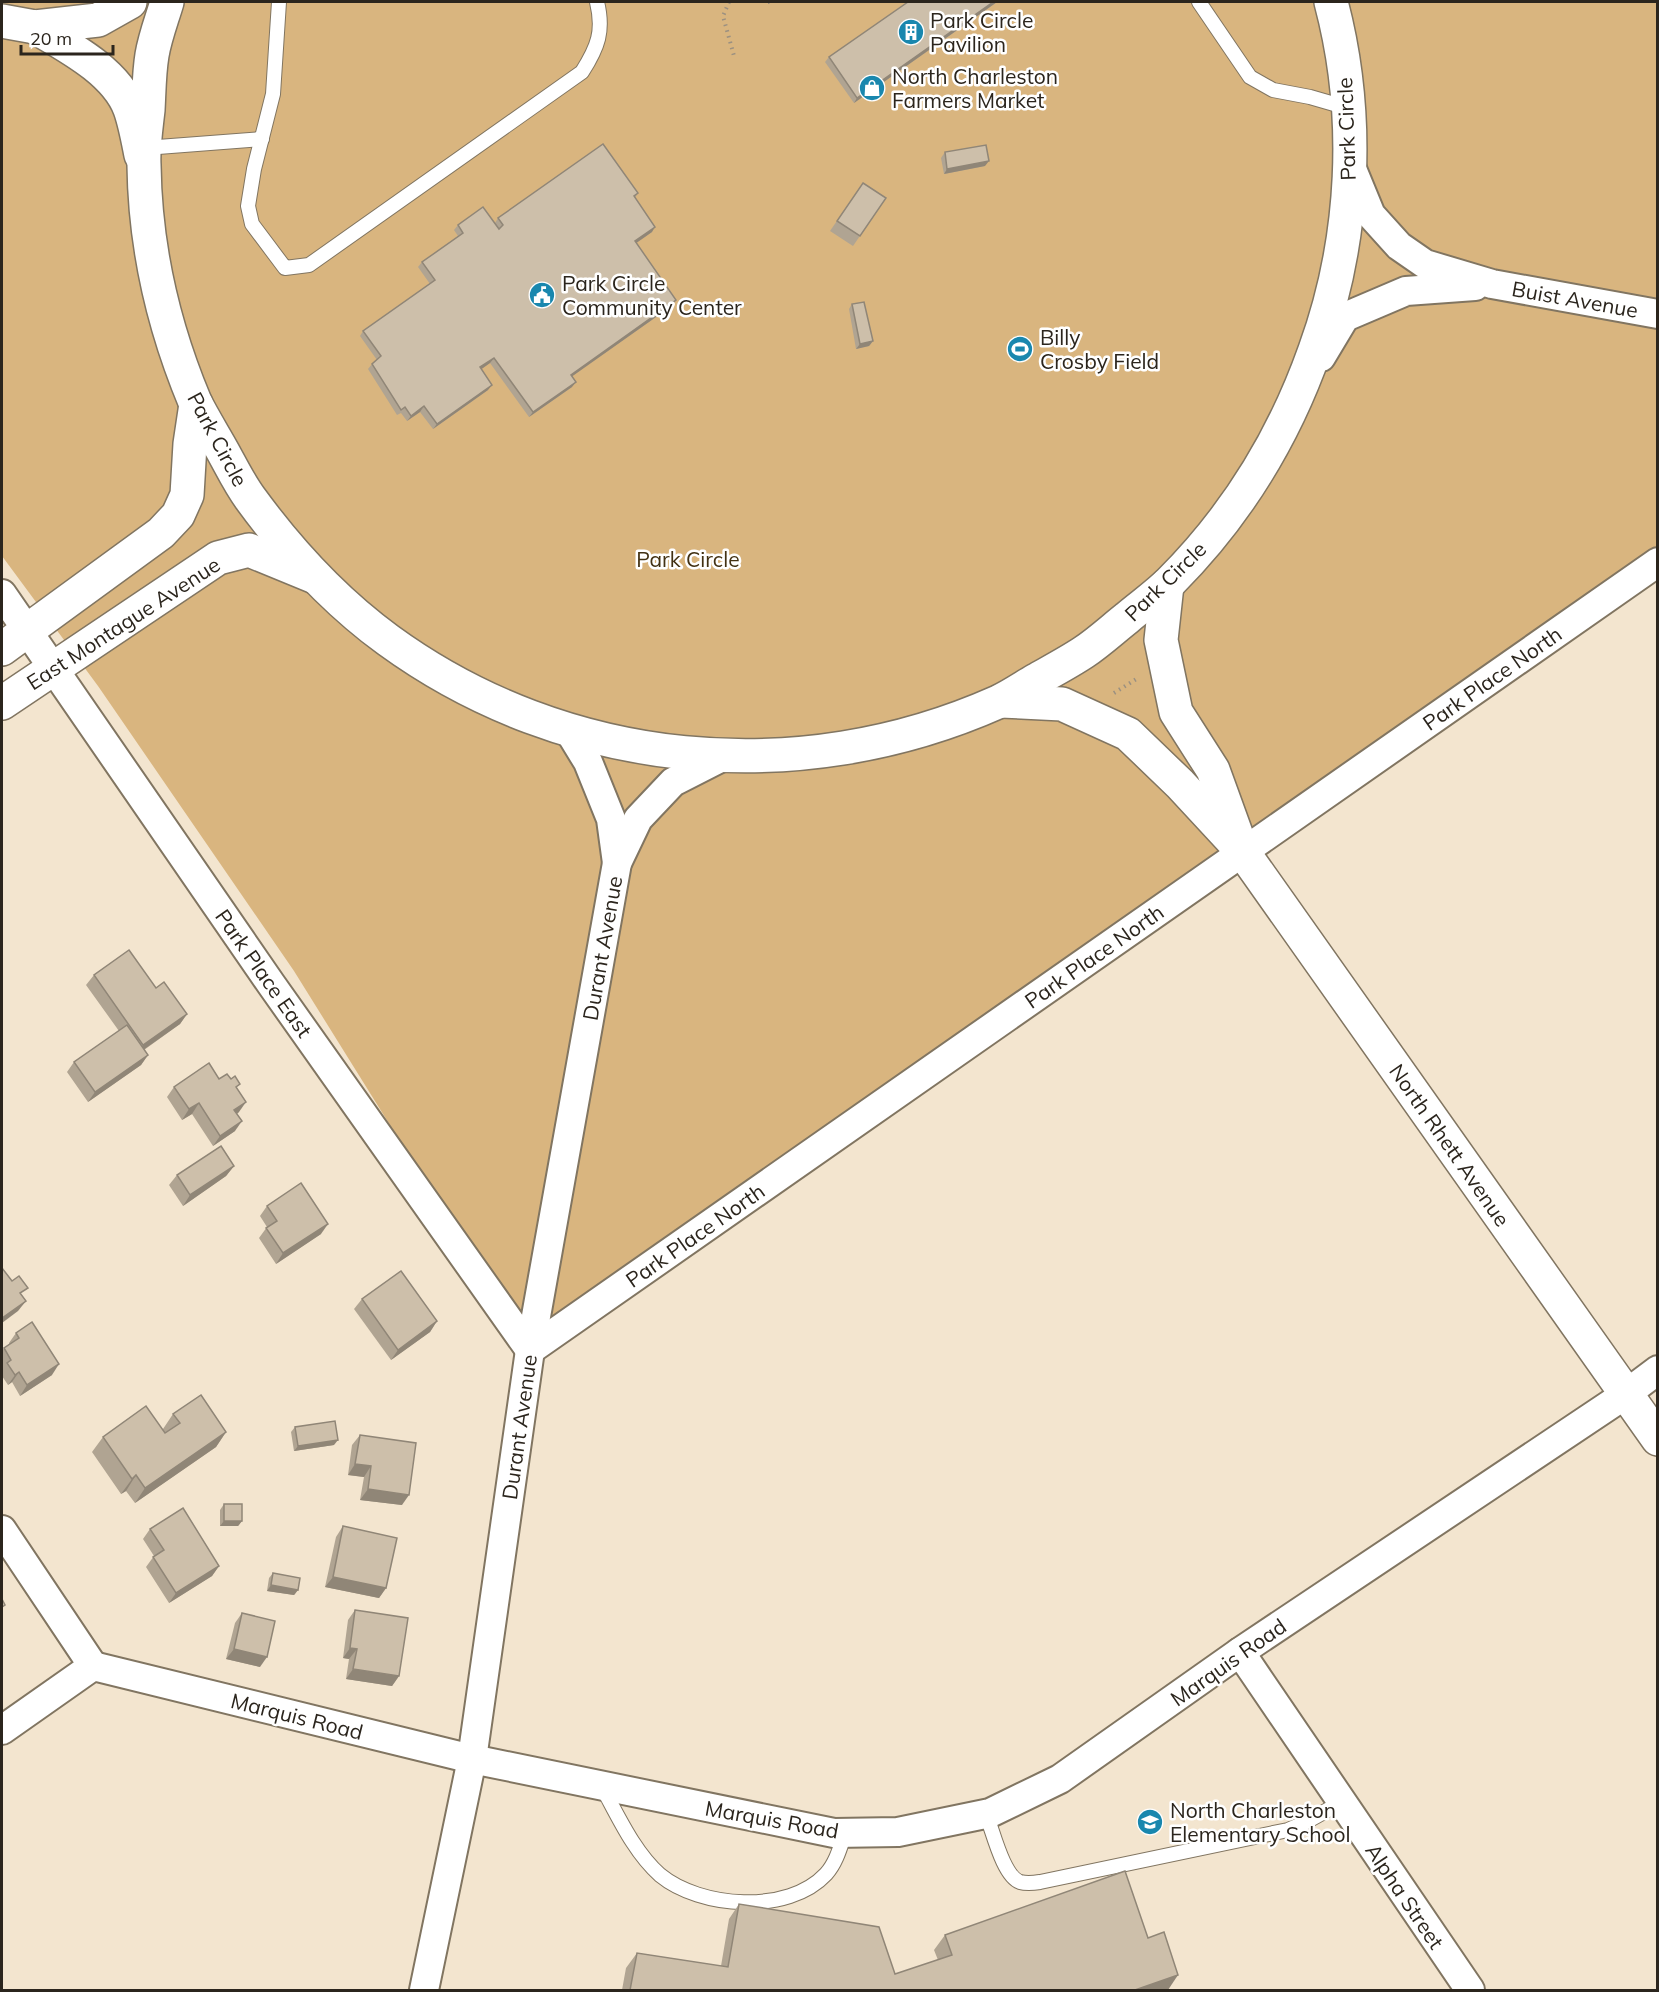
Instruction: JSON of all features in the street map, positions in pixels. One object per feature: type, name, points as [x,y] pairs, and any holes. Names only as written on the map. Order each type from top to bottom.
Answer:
[{"type":"main road","points":[[2,21],[35,27],[98,20],[130,2]]},
{"type":"main road","name":"Park Circle","points":[[167,2],[152,55],[144,156],[150,246],[168,327],[196,404],[248,496],[315,577],[351,611],[389,641],[446,678],[506,708],[569,731],[613,743],[659,751],[722,757],[793,755],[864,745],[934,727],[1001,700],[1088,650],[1167,585],[1220,527],[1264,462],[1300,392],[1327,318],[1344,242],[1350,164],[1347,86],[1331,2]]},
{"type":"main road","points":[[35,27],[79,53],[110,79],[123,95],[130,109],[144,156]]},
{"type":"main road","points":[[14,640],[161,533],[178,515],[187,495],[190,444],[196,404]]},
{"type":"main road","name":"East Montague Avenue","points":[[2,703],[52,667],[218,558],[249,550],[315,577]]},
{"type":"main road","name":"North Rhett Avenue","points":[[1167,585],[1161,640],[1176,712],[1213,770],[1243,852]]},
{"type":"main road","name":"North Rhett Avenue","points":[[1001,700],[1062,704],[1128,734],[1180,784],[1243,852],[1658,1439]]},
{"type":"street","name":"Buist Avenue","points":[[1350,164],[1371,215],[1399,246],[1425,264],[1492,284],[1658,314]]},
{"type":"street","name":"Buist Avenue","points":[[1300,392],[1344,317],[1406,291],[1492,284]]},
{"type":"street","name":"Park Place North","points":[[530,1350],[1243,852],[1653,575]]},
{"type":"street","name":"Park Place East","points":[[2,594],[14,640],[52,667],[278,994],[530,1350]]},
{"type":"street","name":"Durant Avenue","points":[[569,731],[588,762],[611,819],[617,863]]},
{"type":"street","name":"Durant Avenue","points":[[424,1990],[472,1759],[530,1350],[617,863],[638,819],[673,782],[722,757]]},
{"type":"street","name":"Marquis Road","points":[[93,1666],[472,1759],[834,1833],[898,1832],[986,1814],[1060,1779],[1240,1652],[1626,1394],[1658,1370]]},
{"type":"street","points":[[2,1530],[93,1666],[2,1730]]},
{"type":"street","name":"Alpha Street","points":[[1240,1652],[1470,1990]]},
{"type":"lane","points":[[279,2],[273,94],[248,206],[252,224],[285,268],[309,265],[582,72],[600,36],[601,18],[597,2]]},
{"type":"lane","points":[[1198,2],[1250,76],[1273,90],[1310,97],[1348,108]]},
{"type":"lane","points":[[144,156],[262,139]]},
{"type":"lane","points":[[602,1785],[626,1830],[659,1874],[677,1887],[702,1896],[732,1901],[766,1902],[787,1898],[809,1888],[825,1875],[835,1863],[845,1833]]},
{"type":"lane","points":[[986,1814],[1010,1875],[1026,1883],[1288,1830],[1342,1802]]},
{"type":"path","points":[[729,2],[723,16],[734,56]]},
{"type":"path","points":[[768,2],[774,2]]},
{"type":"path","points":[[1109,697],[1146,672]]},
{"type":"green space","name":"Park Circle","points":[[2,2],[1657,2],[1657,562],[530,1350],[294,971],[98,686],[2,556]]},
{"type":"building","name":"Park Circle Pavilion","points":[[908,2],[993,2],[857,98],[829,57]]},
{"type":"building","name":"Park Circle Community Center","points":[[603,144],[638,193],[634,196],[655,227],[635,241],[676,300],[571,375],[576,382],[533,412],[494,358],[480,367],[492,385],[437,424],[424,406],[411,416],[405,407],[401,410],[372,364],[381,356],[363,331],[435,280],[422,262],[463,233],[458,225],[483,207],[499,229],[503,225],[498,218]]},
{"type":"building","points":[[986,145],[989,161],[947,169],[945,152]]},
{"type":"building","points":[[863,183],[886,198],[860,236],[837,221]]},
{"type":"building","points":[[864,302],[873,341],[860,344],[852,304]]},
{"type":"building","points":[[129,950],[156,988],[164,982],[187,1014],[143,1045],[94,975]]},
{"type":"building","points":[[127,1025],[148,1055],[95,1092],[74,1062]]},
{"type":"building","points":[[209,1063],[219,1079],[227,1074],[231,1079],[235,1076],[240,1084],[236,1087],[246,1102],[234,1110],[242,1121],[220,1136],[199,1103],[189,1109],[174,1087]]},
{"type":"building","points":[[221,1146],[234,1166],[190,1195],[177,1175]]},
{"type":"building","points":[[301,1183],[328,1224],[283,1253],[266,1228],[277,1221],[267,1206]]},
{"type":"building","points":[[2,1268],[12,1281],[19,1276],[28,1288],[20,1293],[26,1301],[2,1318]]},
{"type":"building","points":[[401,1271],[437,1321],[398,1350],[362,1299]]},
{"type":"building","points":[[32,1322],[59,1364],[27,1385],[19,1372],[15,1375],[7,1363],[11,1360],[4,1348],[19,1338],[16,1333]]},
{"type":"building","points":[[201,1395],[226,1432],[145,1488],[136,1475],[132,1479],[103,1437],[146,1406],[165,1433],[180,1423],[173,1414]]},
{"type":"building","points":[[335,1421],[338,1440],[298,1446],[295,1427]]},
{"type":"building","points":[[360,1435],[416,1443],[409,1495],[368,1489],[371,1466],[355,1464]]},
{"type":"building","points":[[224,1504],[242,1504],[242,1521],[224,1521]]},
{"type":"building","points":[[183,1508],[219,1566],[176,1593],[153,1557],[164,1550],[150,1529]]},
{"type":"building","points":[[343,1526],[397,1538],[386,1588],[333,1577]]},
{"type":"building","points":[[273,1573],[300,1578],[298,1590],[271,1585]]},
{"type":"building","points":[[355,1610],[408,1618],[399,1676],[353,1669],[357,1649],[350,1648]]},
{"type":"building","points":[[242,1613],[275,1621],[267,1657],[234,1649]]},
{"type":"building","points":[[1125,1871],[1148,1938],[1164,1932],[1178,1975],[1135,1990],[630,1990],[637,1953],[728,1967],[739,1904],[879,1927],[895,1974],[952,1955],[945,1935]]},
{"type":"place","name":"Park Circle Pavilion","points":[[911,32]]},
{"type":"place","name":"North Charleston Farmers Market","points":[[872,88]]},
{"type":"place","name":"Park Circle Community Center","points":[[542,295]]},
{"type":"place","name":"Billy Crosby Field","points":[[1020,349]]},
{"type":"place","name":"North Charleston Elementary School","points":[[1150,1822]]}]
